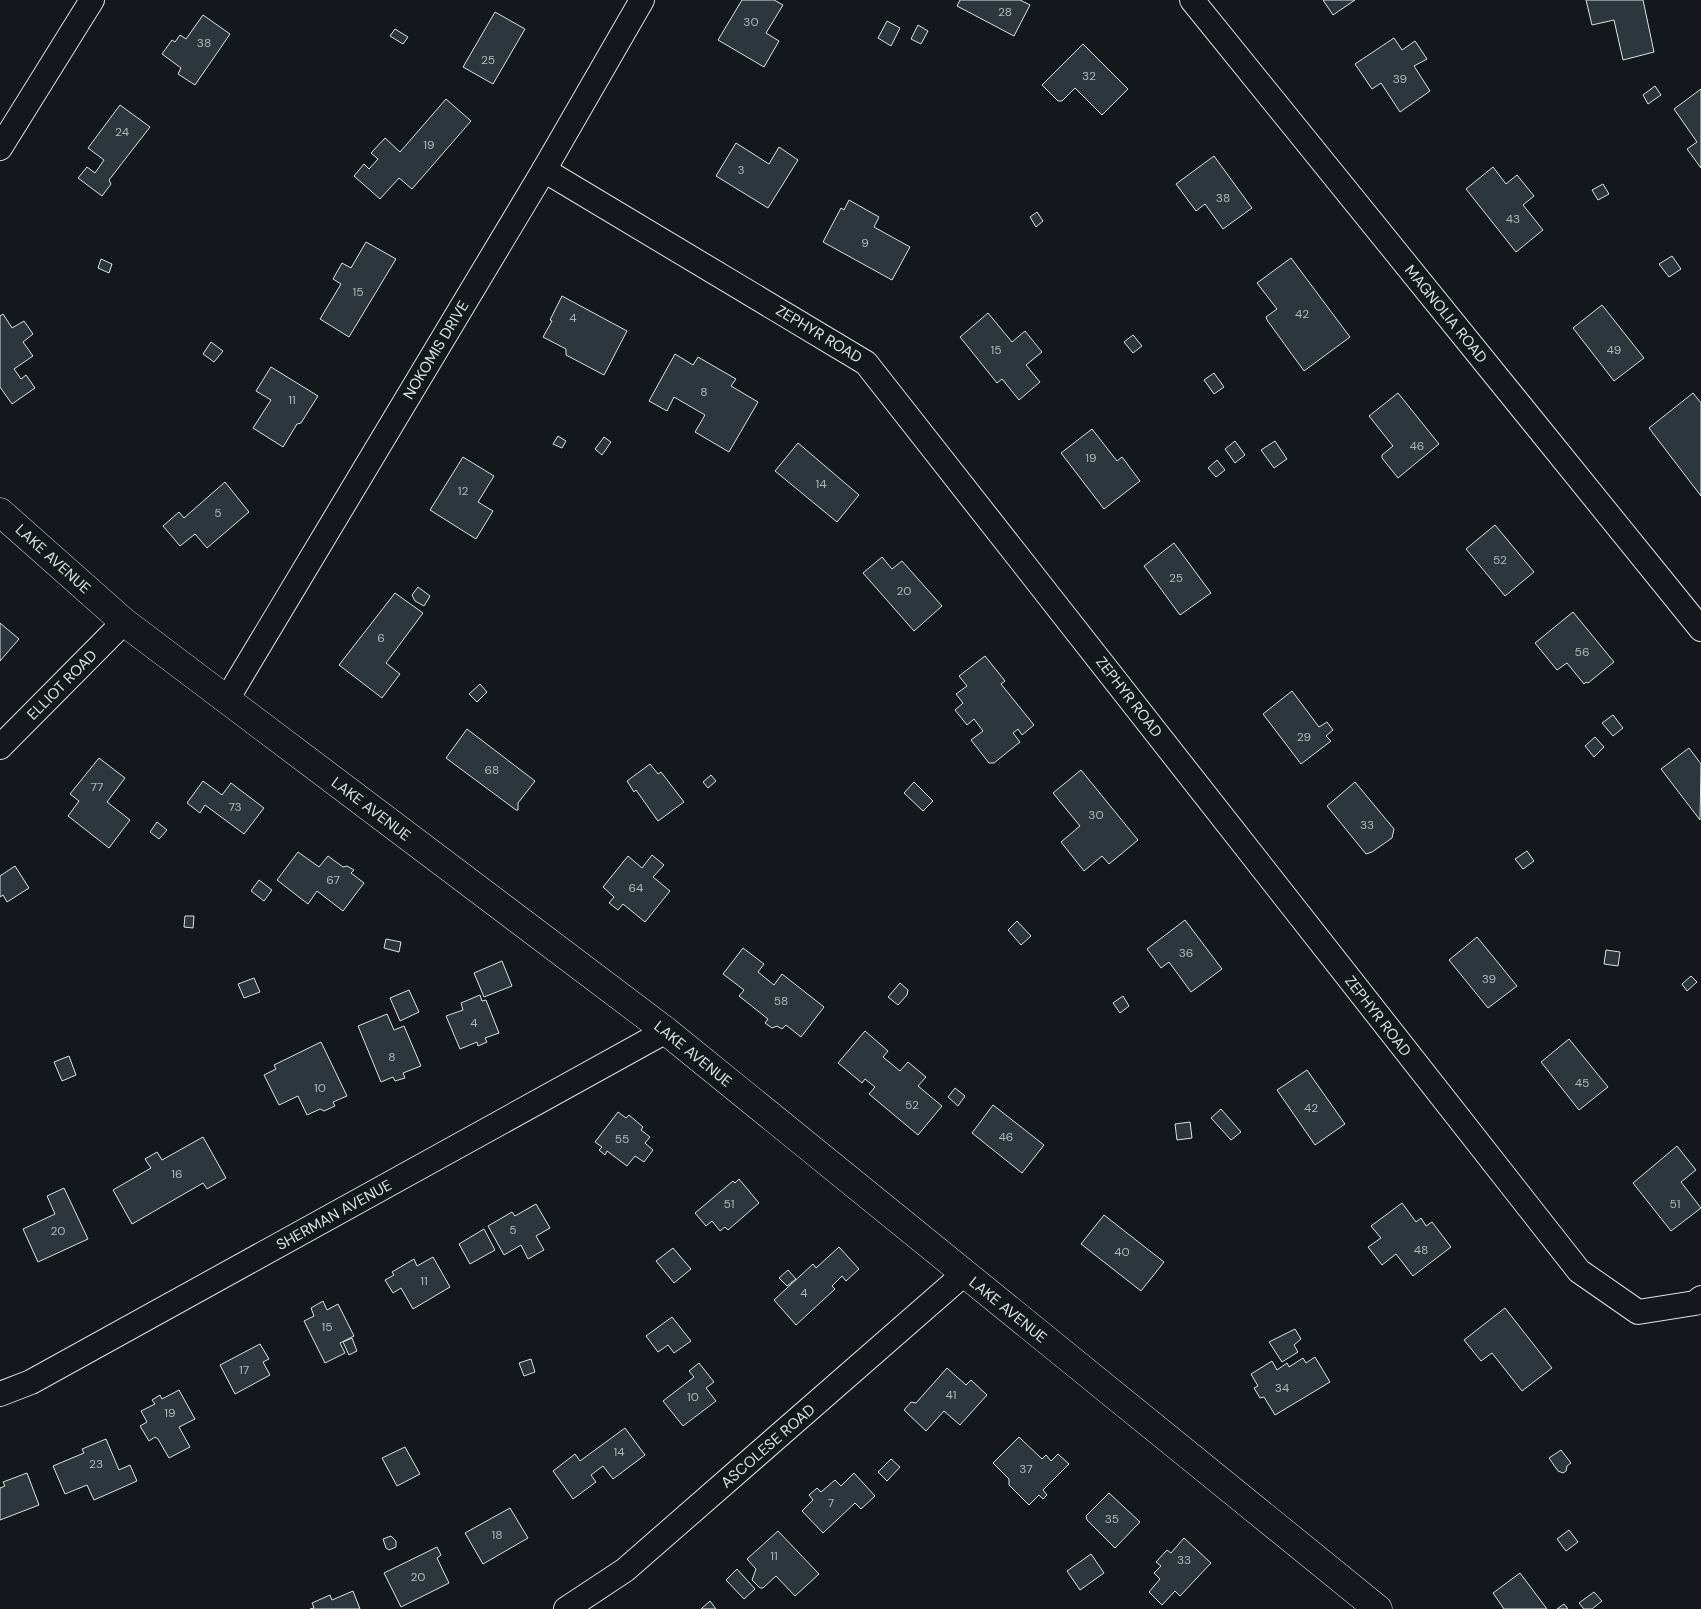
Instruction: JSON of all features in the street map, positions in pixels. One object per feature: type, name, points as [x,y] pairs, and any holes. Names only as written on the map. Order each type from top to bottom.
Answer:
[{"type":"street","points":[[0,148],[92,0]]},
{"type":"street","name":"NOKOMIS DRIVE","points":[[227,699],[544,170],[642,0]]},
{"type":"street","name":"MAGNOLIA ROAD","points":[[1192,0],[1701,628]]},
{"type":"street","name":"ZEPHYR ROAD","points":[[544,170],[866,362],[1579,1271],[1638,1312],[1695,1303],[1701,1298]]},
{"type":"street","name":"LAKE AVENUE","points":[[0,512],[124,622],[666,1031],[1378,1609]]},
{"type":"street","name":"ELLIOT ROAD","points":[[0,747],[124,622]]},
{"type":"street","name":"SHERMAN AVENUE","points":[[0,1394],[31,1382],[666,1031]]},
{"type":"street","name":"ASCOLESE ROAD","points":[[566,1609],[625,1570],[964,1274]]},
{"type":"building","points":[[742,0],[774,0],[783,5],[766,33],[779,41],[764,67],[718,40]]},
{"type":"building","points":[[960,0],[1020,0],[1030,5],[1014,36],[957,6]]},
{"type":"building","points":[[1323,0],[1355,0],[1333,15]]},
{"type":"building","points":[[1586,0],[1643,0],[1654,52],[1623,60],[1614,20],[1592,25]]},
{"type":"building","points":[[495,12],[525,29],[493,84],[463,67]]},
{"type":"building","points":[[203,15],[230,34],[195,85],[178,74],[181,68],[162,54],[172,40],[175,42],[180,35],[186,39]]},
{"type":"building","points":[[887,21],[900,28],[891,46],[878,38]]},
{"type":"building","points":[[918,25],[928,31],[921,44],[911,39]]},
{"type":"building","points":[[395,29],[408,37],[403,44],[390,36]]},
{"type":"building","points":[[1394,38],[1402,50],[1415,41],[1427,59],[1414,66],[1430,91],[1400,112],[1381,83],[1372,89],[1355,64]]},
{"type":"building","points":[[1083,44],[1128,89],[1102,115],[1075,88],[1062,101],[1058,101],[1042,85]]},
{"type":"building","points":[[1655,86],[1661,95],[1648,104],[1643,95]]},
{"type":"building","points":[[1701,89],[1701,168],[1687,149],[1697,142],[1674,109]]},
{"type":"building","points":[[446,99],[471,121],[412,189],[399,178],[380,199],[354,176],[364,164],[369,169],[378,159],[371,153],[385,138],[400,152]]},
{"type":"building","points":[[120,105],[150,127],[109,180],[111,184],[102,196],[78,178],[87,167],[95,173],[104,160],[88,148]]},
{"type":"building","points":[[736,143],[769,164],[779,147],[798,160],[768,208],[716,176]]},
{"type":"building","points":[[1214,156],[1252,208],[1223,229],[1205,204],[1196,211],[1176,184]]},
{"type":"building","points":[[1493,167],[1506,184],[1517,175],[1534,196],[1523,205],[1543,230],[1516,252],[1466,189]]},
{"type":"building","points":[[1603,184],[1609,194],[1598,200],[1592,190]]},
{"type":"building","points":[[849,200],[879,217],[874,227],[910,247],[892,280],[823,242],[841,208],[844,210]]},
{"type":"building","points":[[1037,212],[1043,221],[1036,227],[1030,217]]},
{"type":"building","points":[[366,242],[396,259],[349,337],[320,319],[341,284],[333,279],[342,263],[351,268]]},
{"type":"building","points":[[1672,256],[1681,269],[1669,277],[1659,264]]},
{"type":"building","points":[[1291,258],[1350,337],[1304,371],[1267,320],[1266,317],[1277,309],[1257,283]]},
{"type":"building","points":[[101,259],[112,264],[109,273],[98,268]]},
{"type":"building","points":[[562,296],[627,331],[604,375],[566,355],[566,349],[543,337]]},
{"type":"building","points":[[1602,305],[1644,358],[1614,381],[1573,328]]},
{"type":"building","points":[[988,313],[1012,342],[1025,331],[1042,352],[1026,365],[1040,382],[1019,400],[1002,379],[997,383],[960,337]]},
{"type":"building","points":[[3,314],[12,328],[24,321],[33,334],[23,342],[33,356],[14,369],[21,379],[26,375],[35,388],[12,404],[0,387],[0,316]]},
{"type":"building","points":[[1133,335],[1142,346],[1133,353],[1124,342]]},
{"type":"building","points":[[211,342],[223,351],[214,362],[203,354]]},
{"type":"building","points":[[675,354],[693,365],[698,357],[736,379],[731,386],[758,402],[729,452],[695,432],[705,415],[674,397],[667,411],[649,401]]},
{"type":"building","points":[[271,367],[318,396],[283,447],[253,428],[271,400],[256,391]]},
{"type":"building","points":[[1214,373],[1224,387],[1214,394],[1204,380]]},
{"type":"building","points":[[1398,393],[1439,444],[1398,478],[1382,458],[1382,455],[1393,446],[1369,416]]},
{"type":"building","points":[[1693,393],[1701,403],[1701,496],[1649,428]]},
{"type":"building","points":[[1092,429],[1117,461],[1122,457],[1140,481],[1104,509],[1061,453]]},
{"type":"building","points":[[558,436],[566,441],[562,448],[553,444]]},
{"type":"building","points":[[604,437],[611,442],[602,455],[595,449]]},
{"type":"building","points":[[1235,441],[1245,455],[1235,463],[1225,449]]},
{"type":"building","points":[[1275,441],[1287,459],[1274,468],[1261,450]]},
{"type":"building","points":[[798,443],[859,495],[837,522],[775,471]]},
{"type":"building","points":[[463,457],[494,476],[478,502],[493,511],[476,539],[430,510]]},
{"type":"building","points":[[1217,460],[1225,470],[1216,477],[1208,468]]},
{"type":"building","points":[[225,482],[249,512],[207,548],[195,534],[180,546],[163,526],[179,512],[184,518]]},
{"type":"building","points":[[1495,525],[1534,572],[1505,596],[1466,549]]},
{"type":"building","points":[[1174,543],[1211,593],[1180,615],[1144,566]]},
{"type":"building","points":[[882,557],[892,569],[902,561],[942,606],[914,631],[863,573]]},
{"type":"building","points":[[418,587],[430,596],[424,606],[415,601],[412,595]]},
{"type":"building","points":[[395,593],[423,613],[386,663],[400,674],[382,698],[339,665]]},
{"type":"building","points":[[1573,612],[1614,662],[1588,683],[1584,684],[1567,663],[1557,670],[1535,643]]},
{"type":"building","points":[[0,623],[19,639],[0,661]]},
{"type":"building","points":[[985,656],[1005,681],[1001,684],[1034,725],[1022,735],[1018,729],[1013,733],[1020,742],[994,763],[989,763],[971,740],[983,731],[974,719],[967,725],[955,710],[963,703],[956,694],[967,686],[959,676]]},
{"type":"building","points":[[480,684],[487,692],[477,702],[469,694]]},
{"type":"building","points":[[1292,691],[1319,727],[1327,722],[1333,730],[1326,736],[1331,741],[1301,764],[1263,714]]},
{"type":"building","points":[[1613,715],[1623,728],[1613,736],[1602,723]]},
{"type":"building","points":[[467,729],[535,781],[518,803],[518,810],[446,758]]},
{"type":"building","points":[[1595,737],[1604,747],[1594,757],[1585,746]]},
{"type":"building","points":[[1689,748],[1701,764],[1700,820],[1661,769]]},
{"type":"building","points":[[99,758],[125,778],[107,802],[130,820],[109,848],[68,816],[79,801],[70,794]]},
{"type":"building","points":[[650,764],[658,774],[661,772],[684,802],[658,821],[636,790],[634,792],[627,781]]},
{"type":"building","points":[[1081,770],[1138,840],[1109,864],[1102,856],[1084,871],[1061,842],[1080,826],[1053,793]]},
{"type":"building","points":[[711,775],[716,781],[708,788],[703,782]]},
{"type":"building","points":[[203,781],[222,795],[231,783],[264,808],[244,834],[205,805],[200,813],[187,803]]},
{"type":"building","points":[[914,782],[933,801],[923,811],[904,793]]},
{"type":"building","points":[[1355,782],[1394,829],[1392,838],[1366,854],[1327,806]]},
{"type":"building","points":[[157,822],[167,830],[159,839],[150,832]]},
{"type":"building","points":[[1527,851],[1534,861],[1523,869],[1515,859]]},
{"type":"building","points":[[298,852],[319,867],[328,856],[343,867],[347,866],[354,870],[351,873],[364,883],[343,911],[317,891],[308,904],[277,880]]},
{"type":"building","points":[[652,855],[664,865],[653,877],[670,891],[645,922],[623,904],[618,910],[609,903],[614,897],[603,887],[628,856],[642,868]]},
{"type":"building","points":[[15,866],[29,888],[7,902],[3,895],[0,897],[0,876]]},
{"type":"building","points":[[259,880],[272,890],[264,901],[251,891]]},
{"type":"building","points":[[185,916],[194,916],[193,928],[184,927]]},
{"type":"building","points":[[1185,920],[1222,969],[1191,992],[1169,962],[1161,968],[1147,949]]},
{"type":"building","points":[[1017,921],[1031,936],[1021,945],[1008,930]]},
{"type":"building","points":[[1477,937],[1517,986],[1488,1008],[1449,960]]},
{"type":"building","points":[[386,939],[401,942],[399,952],[384,948]]},
{"type":"building","points":[[743,948],[764,964],[758,972],[774,985],[782,974],[824,1007],[801,1037],[786,1025],[782,1029],[777,1026],[772,1028],[765,1023],[768,1019],[739,996],[744,990],[723,974]]},
{"type":"building","points":[[1606,950],[1620,952],[1618,966],[1604,964]]},
{"type":"building","points":[[502,961],[512,986],[484,997],[474,973]]},
{"type":"building","points":[[1691,976],[1697,982],[1687,991],[1682,984]]},
{"type":"building","points":[[254,978],[260,992],[244,998],[238,984]]},
{"type":"building","points":[[900,983],[908,990],[907,995],[898,1005],[888,997]]},
{"type":"building","points":[[409,990],[419,1012],[400,1021],[390,998]]},
{"type":"building","points":[[480,995],[482,1001],[486,1000],[499,1033],[485,1038],[487,1042],[478,1046],[477,1042],[460,1049],[446,1016],[463,1010],[461,1003]]},
{"type":"building","points":[[1123,996],[1129,1006],[1120,1013],[1113,1003]]},
{"type":"building","points":[[387,1014],[394,1030],[404,1026],[421,1066],[403,1073],[405,1078],[395,1081],[393,1077],[381,1082],[358,1026]]},
{"type":"building","points":[[865,1031],[888,1051],[883,1057],[900,1071],[908,1062],[926,1077],[918,1086],[942,1106],[918,1135],[869,1094],[875,1087],[865,1079],[862,1083],[838,1063]]},
{"type":"building","points":[[1569,1039],[1608,1087],[1579,1110],[1541,1062]]},
{"type":"building","points":[[321,1042],[347,1096],[333,1102],[335,1106],[324,1111],[320,1109],[307,1115],[298,1096],[279,1105],[264,1075],[276,1069],[274,1065]]},
{"type":"building","points":[[69,1056],[76,1075],[62,1081],[54,1062]]},
{"type":"building","points":[[1307,1070],[1345,1124],[1315,1145],[1277,1090]]},
{"type":"building","points":[[955,1088],[965,1096],[958,1106],[948,1097]]},
{"type":"building","points":[[993,1105],[1044,1145],[1022,1173],[972,1133]]},
{"type":"building","points":[[1221,1109],[1241,1132],[1231,1140],[1211,1118]]},
{"type":"building","points":[[618,1112],[626,1118],[629,1115],[643,1127],[641,1130],[650,1137],[645,1143],[653,1150],[644,1162],[635,1156],[627,1166],[607,1151],[605,1155],[599,1150],[602,1147],[595,1142]]},
{"type":"building","points":[[1190,1122],[1192,1138],[1177,1140],[1175,1124]]},
{"type":"building","points":[[203,1137],[226,1178],[207,1189],[203,1183],[132,1224],[113,1190],[151,1168],[145,1159],[157,1152],[162,1160]]},
{"type":"building","points":[[1677,1146],[1696,1170],[1681,1182],[1701,1208],[1671,1231],[1633,1183]]},
{"type":"building","points":[[739,1179],[759,1203],[728,1230],[725,1227],[720,1231],[712,1221],[706,1226],[695,1213],[733,1181],[735,1183]]},
{"type":"building","points":[[64,1188],[88,1239],[38,1262],[23,1229],[55,1214],[47,1196]]},
{"type":"building","points":[[1402,1203],[1416,1222],[1421,1218],[1426,1226],[1432,1222],[1451,1247],[1413,1276],[1396,1254],[1382,1265],[1368,1247],[1381,1238],[1371,1226]]},
{"type":"building","points":[[536,1204],[550,1228],[536,1236],[544,1250],[528,1259],[521,1245],[504,1255],[488,1226],[512,1212],[515,1216]]},
{"type":"building","points":[[1104,1215],[1164,1262],[1141,1291],[1081,1244]]},
{"type":"building","points":[[484,1229],[495,1250],[470,1264],[459,1244]]},
{"type":"building","points":[[839,1247],[859,1269],[846,1281],[842,1276],[832,1286],[835,1289],[796,1325],[774,1300],[813,1264],[816,1268]]},
{"type":"building","points":[[673,1248],[691,1269],[674,1283],[656,1261]]},
{"type":"building","points":[[433,1257],[450,1287],[413,1309],[401,1288],[393,1293],[385,1280],[394,1275],[392,1272],[414,1259],[417,1266]]},
{"type":"building","points":[[788,1270],[796,1279],[787,1286],[779,1278]]},
{"type":"building","points":[[323,1301],[327,1310],[338,1304],[354,1336],[340,1343],[345,1353],[325,1363],[304,1321],[314,1316],[311,1308]]},
{"type":"building","points":[[1505,1308],[1552,1368],[1522,1391],[1492,1353],[1481,1361],[1464,1340]]},
{"type":"building","points":[[672,1317],[691,1341],[674,1353],[668,1345],[658,1352],[646,1336]]},
{"type":"building","points":[[1295,1329],[1301,1339],[1294,1345],[1298,1352],[1282,1362],[1269,1342]]},
{"type":"building","points":[[352,1338],[357,1351],[349,1355],[343,1342]]},
{"type":"building","points":[[260,1344],[269,1359],[263,1362],[270,1375],[235,1394],[220,1365]]},
{"type":"building","points":[[1315,1357],[1330,1382],[1275,1415],[1264,1397],[1260,1398],[1254,1388],[1258,1386],[1251,1374],[1272,1361],[1277,1370],[1287,1363],[1289,1367],[1303,1358],[1306,1363]]},
{"type":"building","points":[[531,1359],[535,1372],[524,1376],[519,1363]]},
{"type":"building","points":[[699,1363],[714,1382],[706,1388],[716,1401],[683,1426],[663,1401],[694,1377],[689,1371]]},
{"type":"building","points":[[947,1368],[966,1385],[971,1380],[987,1395],[960,1425],[944,1411],[926,1431],[904,1410],[911,1402],[916,1403]]},
{"type":"building","points":[[179,1390],[195,1419],[179,1427],[190,1447],[169,1458],[158,1439],[155,1437],[149,1441],[140,1426],[147,1422],[141,1411],[155,1404],[152,1400],[160,1395],[162,1399]]},
{"type":"building","points":[[625,1428],[645,1455],[613,1479],[603,1466],[591,1475],[596,1482],[573,1499],[553,1471],[575,1454],[580,1461]]},
{"type":"building","points":[[1019,1437],[1042,1459],[1046,1455],[1051,1461],[1058,1454],[1069,1464],[1043,1490],[1047,1495],[1043,1499],[1039,1495],[1029,1505],[1009,1485],[1009,1479],[993,1463]]},
{"type":"building","points":[[106,1439],[119,1470],[130,1465],[137,1481],[94,1500],[87,1485],[65,1494],[53,1466],[84,1453],[82,1449]]},
{"type":"building","points":[[405,1447],[420,1474],[397,1486],[382,1458]]},
{"type":"building","points":[[1561,1450],[1571,1463],[1563,1473],[1558,1471],[1549,1458]]},
{"type":"building","points":[[891,1459],[900,1467],[887,1481],[878,1472]]},
{"type":"building","points":[[27,1473],[39,1505],[0,1520],[0,1488],[5,1486],[3,1482]]},
{"type":"building","points":[[854,1473],[875,1496],[861,1509],[855,1503],[823,1533],[802,1511],[813,1500],[809,1495],[817,1488],[821,1492],[835,1480],[841,1486]]},
{"type":"building","points":[[1109,1493],[1140,1522],[1115,1548],[1087,1520],[1086,1516]]},
{"type":"building","points":[[510,1508],[528,1538],[483,1564],[465,1533]]},
{"type":"building","points":[[1569,1530],[1578,1542],[1566,1551],[1557,1539]]},
{"type":"building","points":[[778,1531],[819,1574],[795,1596],[776,1576],[763,1588],[760,1588],[752,1580],[756,1569],[747,1559]]},
{"type":"building","points":[[391,1536],[396,1541],[396,1547],[389,1550],[386,1548],[383,1539]]},
{"type":"building","points":[[1184,1538],[1211,1563],[1180,1596],[1175,1591],[1162,1605],[1149,1592],[1160,1579],[1154,1573],[1161,1566],[1156,1562],[1167,1550],[1171,1553]]},
{"type":"building","points":[[437,1547],[441,1555],[437,1558],[449,1583],[401,1607],[384,1573]]},
{"type":"building","points":[[1091,1554],[1104,1573],[1080,1590],[1067,1571]]},
{"type":"building","points":[[737,1569],[755,1589],[744,1599],[726,1580]]},
{"type":"building","points":[[1520,1573],[1547,1609],[1504,1609],[1493,1593]]},
{"type":"building","points":[[353,1591],[360,1609],[310,1609],[314,1608],[312,1603],[330,1595],[332,1600]]},
{"type":"building","points":[[1594,1592],[1602,1601],[1592,1609],[1584,1609],[1579,1603]]},
{"type":"building","points":[[710,1601],[716,1609],[701,1609]]},
{"type":"building","points":[[1564,1604],[1568,1609],[1557,1609]]}]
